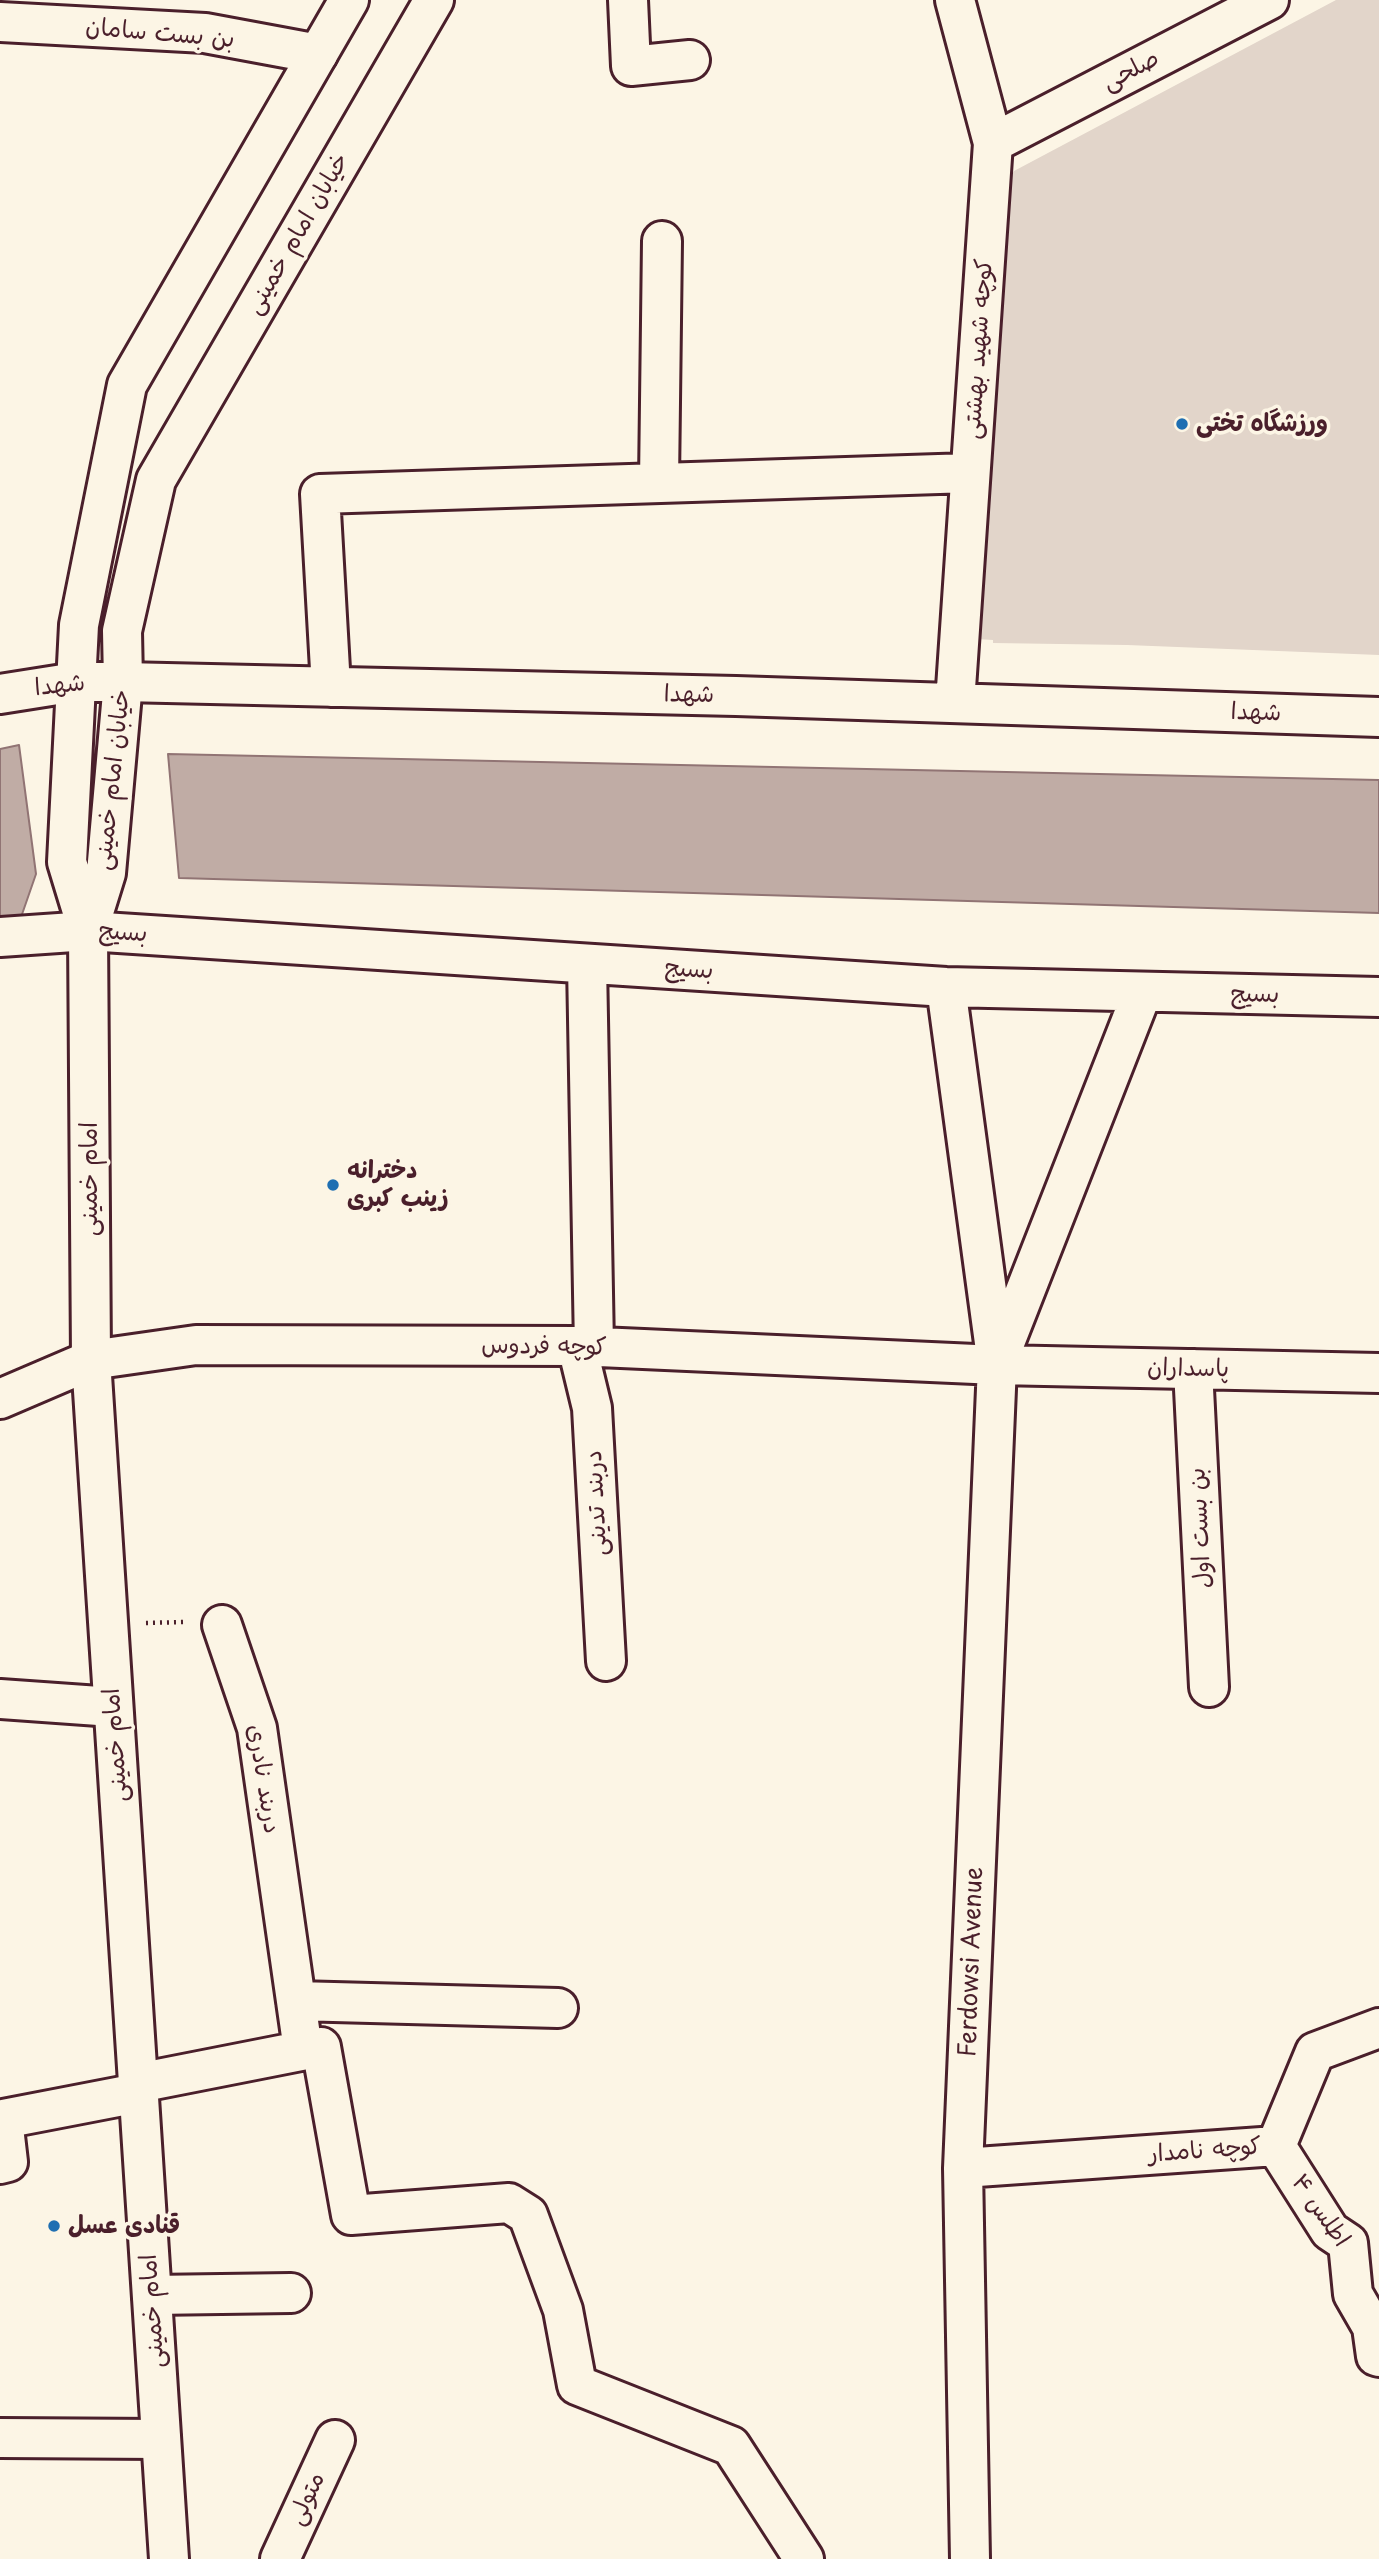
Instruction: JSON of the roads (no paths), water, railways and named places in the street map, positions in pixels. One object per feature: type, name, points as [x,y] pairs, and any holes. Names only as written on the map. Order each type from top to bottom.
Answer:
[{"type":"street","name":"خیابان امام خمینی","points":[[88,931],[67,862],[79,625],[127,385],[349,0]]},
{"type":"street","name":"خیابان امام خمینی","points":[[88,931],[106,873],[123,682],[122,631],[156,480],[434,0]]},
{"type":"street","points":[[628,0],[631,66],[690,60]]},
{"type":"street","name":"کوچه شهید بهشتی","points":[[954,0],[993,142],[955,703]]},
{"type":"street","name":"صلحی","points":[[993,142],[1269,0]]},
{"type":"street","name":"بن بست سامان","points":[[0,22],[205,33],[318,54]]},
{"type":"street","points":[[659,482],[662,241]]},
{"type":"street","points":[[331,687],[320,494],[970,473]]},
{"type":"street","name":"شهدا","points":[[0,694],[76,682],[123,682],[955,703],[1379,717]]},
{"type":"street","name":"بسیج","points":[[0,937],[88,931],[946,987],[1379,997]]},
{"type":"street","name":"امام خمینی","points":[[88,931],[91,1360],[169,2559]]},
{"type":"street","name":"دربند تدینی","points":[[587,964],[585,1346],[592,1408],[606,1661]]},
{"type":"street","points":[[946,987],[997,1365]]},
{"type":"street","points":[[997,1365],[1142,993]]},
{"type":"street","name":"کوچه فردوس","points":[[0,1398],[91,1360],[197,1345],[585,1346],[997,1365]]},
{"type":"street","name":"پاسداران","points":[[997,1365],[1379,1373]]},
{"type":"street","name":"Ferdowsi Avenue","points":[[970,2559],[963,2168],[997,1365]]},
{"type":"street","name":"بن بست اول","points":[[1194,1369],[1209,1688]]},
{"type":"street","name":"دربند نادری","points":[[222,1625],[257,1728],[303,2050]]},
{"type":"street","points":[[0,1699],[113,1707]]},
{"type":"street","points":[[296,2001],[558,2008]]},
{"type":"street","name":"کوچه نامدار","points":[[963,2168],[1276,2146],[1315,2052],[1379,2028]]},
{"type":"street","points":[[0,2164],[8,2162],[3,2119],[321,2047],[351,2215],[509,2203],[528,2215],[563,2310],[577,2385],[731,2446],[804,2559]]},
{"type":"street","name":"اطلس ۴","points":[[1276,2146],[1330,2231],[1348,2243],[1353,2294],[1372,2327],[1376,2356],[1379,2357]]},
{"type":"street","points":[[152,2295],[291,2293]]},
{"type":"street","points":[[0,2438],[161,2439]]},
{"type":"street","name":"متولی","points":[[280,2559],[335,2440]]},
{"type":"place","name":"ورزشگاه تختی","points":[[1182,424]]},
{"type":"place","name":"دخترانه زینب کبری","points":[[333,1185]]},
{"type":"place","name":"قنادی عسل","points":[[54,2226]]}]
